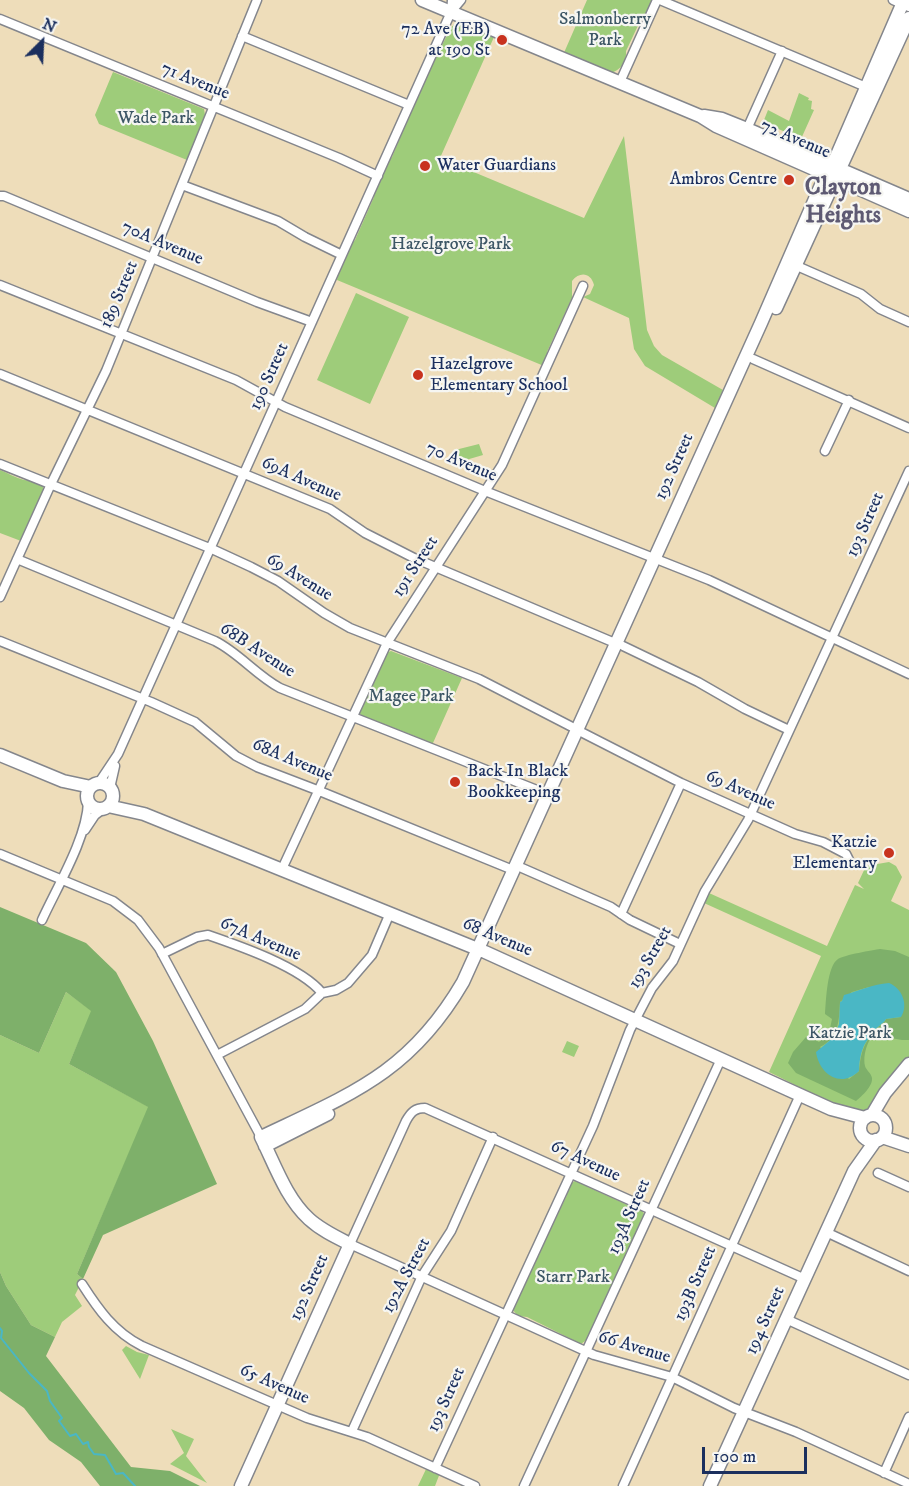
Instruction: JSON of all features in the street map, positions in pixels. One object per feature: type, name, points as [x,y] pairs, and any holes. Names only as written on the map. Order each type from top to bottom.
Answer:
[{"type":"main road","name":"72 Avenue","points":[[422,0],[452,6],[700,116],[716,126],[909,199]]},
{"type":"main road","name":"192 Street","points":[[657,561],[797,266],[866,87],[902,3]]},
{"type":"main road","name":"192 Street","points":[[263,1142],[354,1092],[402,1059],[419,1043],[444,1012],[482,950],[834,171],[909,18]]},
{"type":"main road","name":"72 Avenue","points":[[700,116],[722,119],[747,129],[834,171],[909,211]]},
{"type":"main road","name":"192 Street","points":[[579,731],[609,656],[619,645]]},
{"type":"main road","name":"68 Avenue","points":[[0,755],[482,950],[909,1144]]},
{"type":"main road","name":"194 Street","points":[[710,1486],[895,1080],[909,1064]]},
{"type":"main road","points":[[263,1142],[287,1190],[302,1212],[316,1225],[350,1244]]},
{"type":"main road","name":"192 Street","points":[[240,1486],[350,1244]]},
{"type":"street","name":"189 Street","points":[[0,597],[51,484],[106,371],[257,0]]},
{"type":"street","name":"190 Street","points":[[80,838],[95,815],[100,796],[118,754],[212,549],[452,6],[461,0]]},
{"type":"street","points":[[620,82],[659,0],[866,87]]},
{"type":"street","name":"71 Avenue","points":[[0,19],[378,176]]},
{"type":"street","points":[[242,36],[409,105]]},
{"type":"street","points":[[747,129],[782,51]]},
{"type":"street","points":[[182,185],[278,220],[305,237],[342,255]]},
{"type":"street","name":"70A Avenue","points":[[0,196],[15,200],[257,302],[312,322]]},
{"type":"street","points":[[797,266],[861,294],[880,309],[909,322]]},
{"type":"street","name":"70 Avenue","points":[[0,285],[236,380],[277,402],[485,491],[709,580],[909,674]]},
{"type":"street","name":"191 Street","points":[[282,869],[387,643],[508,452],[583,286]]},
{"type":"street","points":[[753,359],[909,428]]},
{"type":"street","name":"69A Avenue","points":[[0,374],[330,508],[365,533],[435,568],[619,645],[704,685],[745,709],[789,730]]},
{"type":"street","points":[[825,451],[849,400]]},
{"type":"street","name":"69 Avenue","points":[[0,464],[212,549],[278,581],[343,625],[479,679],[681,783],[795,834],[823,842],[846,854],[850,861]]},
{"type":"street","name":"193 Street","points":[[435,1468],[593,1126],[635,1020],[648,994],[673,961],[705,891],[750,813],[909,471]]},
{"type":"street","name":"68B Avenue","points":[[17,559],[177,624],[231,650],[270,682],[549,799]]},
{"type":"street","name":"68A Avenue","points":[[0,641],[195,722],[236,756],[257,767],[611,907],[680,944]]},
{"type":"street","points":[[621,914],[681,783]]},
{"type":"street","name":"190 Street","points":[[42,920],[80,838],[88,812],[100,796]]},
{"type":"street","points":[[0,854],[108,898],[130,912],[147,930],[263,1142]]},
{"type":"street","points":[[216,1055],[305,1009],[322,993],[342,987],[357,974],[372,955],[390,913]]},
{"type":"street","name":"67A Avenue","points":[[162,954],[197,936],[207,935],[291,969],[313,983],[322,993]]},
{"type":"street","name":"193A Street","points":[[524,1486],[721,1059]]},
{"type":"street","name":"193B Street","points":[[623,1486],[800,1095]]},
{"type":"street","name":"67 Avenue","points":[[417,1108],[425,1107],[432,1110],[805,1279]]},
{"type":"street","name":"192 Street","points":[[350,1244],[406,1121],[410,1113],[417,1108]]},
{"type":"street","name":"192A Street","points":[[352,1431],[422,1276],[451,1231],[493,1137]]},
{"type":"street","points":[[878,1173],[909,1187]]},
{"type":"street","points":[[826,1232],[909,1271]]},
{"type":"street","name":"66 Avenue","points":[[350,1244],[586,1351],[672,1377],[744,1412],[796,1432],[909,1484]]},
{"type":"street","name":"65 Avenue","points":[[82,1284],[108,1320],[134,1342],[320,1423],[352,1431],[475,1486]]},
{"type":"street","points":[[786,1319],[909,1375]]},
{"type":"street","points":[[884,1473],[909,1417]]},
{"type":"green space","name":"Salmonberry Park","points":[[587,0],[652,0],[626,51],[624,62],[614,72],[610,73],[563,55]]},
{"type":"green space","name":"Hazelgrove Park","points":[[456,22],[464,22],[494,37],[440,158],[584,218],[624,136],[647,330],[654,346],[662,355],[723,390],[715,408],[645,366],[634,349],[629,318],[583,297],[590,294],[594,285],[588,276],[578,276],[572,281],[572,298],[547,352],[544,366],[337,280],[338,272],[355,240],[419,92],[450,29]]},
{"type":"green space","name":"Wade Park","points":[[113,72],[204,109],[205,115],[187,160],[99,124],[95,115]]},
{"type":"green space","points":[[799,93],[812,101],[811,109],[814,110],[801,139],[765,123],[764,120],[768,110],[789,121]]},
{"type":"green space","points":[[356,293],[409,317],[370,404],[317,380]]},
{"type":"green space","points":[[479,444],[483,455],[459,462],[455,450]]},
{"type":"green space","points":[[0,470],[21,479],[36,482],[43,487],[43,493],[21,541],[0,533]]},
{"type":"green space","name":"Magee Park","points":[[391,651],[462,678],[433,743],[422,741],[373,720],[367,720],[359,713],[359,708],[366,700],[386,653]]},
{"type":"green space","name":"Katzie Park","points":[[889,862],[896,866],[902,877],[891,901],[909,910],[909,1057],[902,1063],[870,1111],[861,1111],[820,1097],[769,1072],[821,956],[704,903],[709,893],[827,946],[855,885],[864,889],[858,883],[866,866]]},
{"type":"green space","points":[[0,907],[86,943],[116,972],[153,1041],[217,1184],[103,1235],[83,1279],[77,1274],[148,1107],[69,1064],[91,1011],[66,992],[39,1053],[0,1035]]},
{"type":"green space","points":[[880,949],[895,951],[909,957],[909,1040],[885,1037],[885,1027],[876,1032],[866,1048],[864,1060],[872,1081],[867,1091],[856,1101],[796,1073],[788,1063],[793,1052],[806,1037],[819,1042],[829,1033],[832,1019],[825,1014],[829,976],[834,963],[846,956]],"holes":[[[869,987],[901,994],[901,1017],[886,1019],[875,1030],[863,1049],[859,1071],[849,1079],[820,1047],[831,1039],[837,1028],[840,1002],[852,992]]]},
{"type":"green space","points":[[66,992],[92,1011],[69,1064],[149,1107],[77,1274],[83,1279],[75,1295],[82,1306],[62,1322],[55,1337],[31,1325],[6,1286],[0,1272],[0,1035],[39,1053]]},
{"type":"green space","points":[[567,1041],[579,1046],[574,1057],[562,1052]]},
{"type":"green space","name":"Starr Park","points":[[577,1180],[630,1206],[636,1206],[645,1216],[588,1339],[581,1344],[527,1317],[518,1316],[512,1309],[567,1195],[567,1189]]},
{"type":"green space","points":[[0,1272],[6,1286],[31,1325],[55,1337],[46,1356],[131,1467],[170,1471],[200,1486],[100,1486],[81,1462],[49,1440],[24,1408],[0,1391]]},
{"type":"green space","points":[[126,1346],[149,1355],[140,1379],[122,1350]]},
{"type":"green space","points":[[171,1429],[194,1439],[186,1456],[207,1483],[170,1464],[184,1453]]},
{"type":"green space","points":[[427,1467],[440,1473],[435,1486],[418,1486]]},
{"type":"water","points":[[889,983],[894,985],[903,997],[904,1007],[901,1017],[886,1019],[876,1028],[863,1049],[859,1071],[845,1079],[832,1076],[821,1067],[816,1052],[834,1037],[839,1024],[840,1002],[844,995]]},
{"type":"waterway","points":[[0,1328],[1,1338],[47,1391],[50,1401],[62,1418],[59,1421],[70,1436],[76,1434],[83,1444],[88,1442],[94,1454],[105,1455],[116,1474],[123,1473],[135,1486]]},
{"type":"place","name":"72 Ave (EB) at 190 St","points":[[502,40]]},
{"type":"place","name":"Water Guardians","points":[[425,166]]},
{"type":"place","name":"Ambros Centre","points":[[789,180]]},
{"type":"place","name":"Hazelgrove Elementary School","points":[[418,375]]},
{"type":"place","name":"Back In Black Bookkeeping","points":[[455,782]]},
{"type":"place","name":"Katzie Elementary","points":[[889,853]]},
{"type":"district","name":"Clayton Heights","points":[[843,203]]}]
